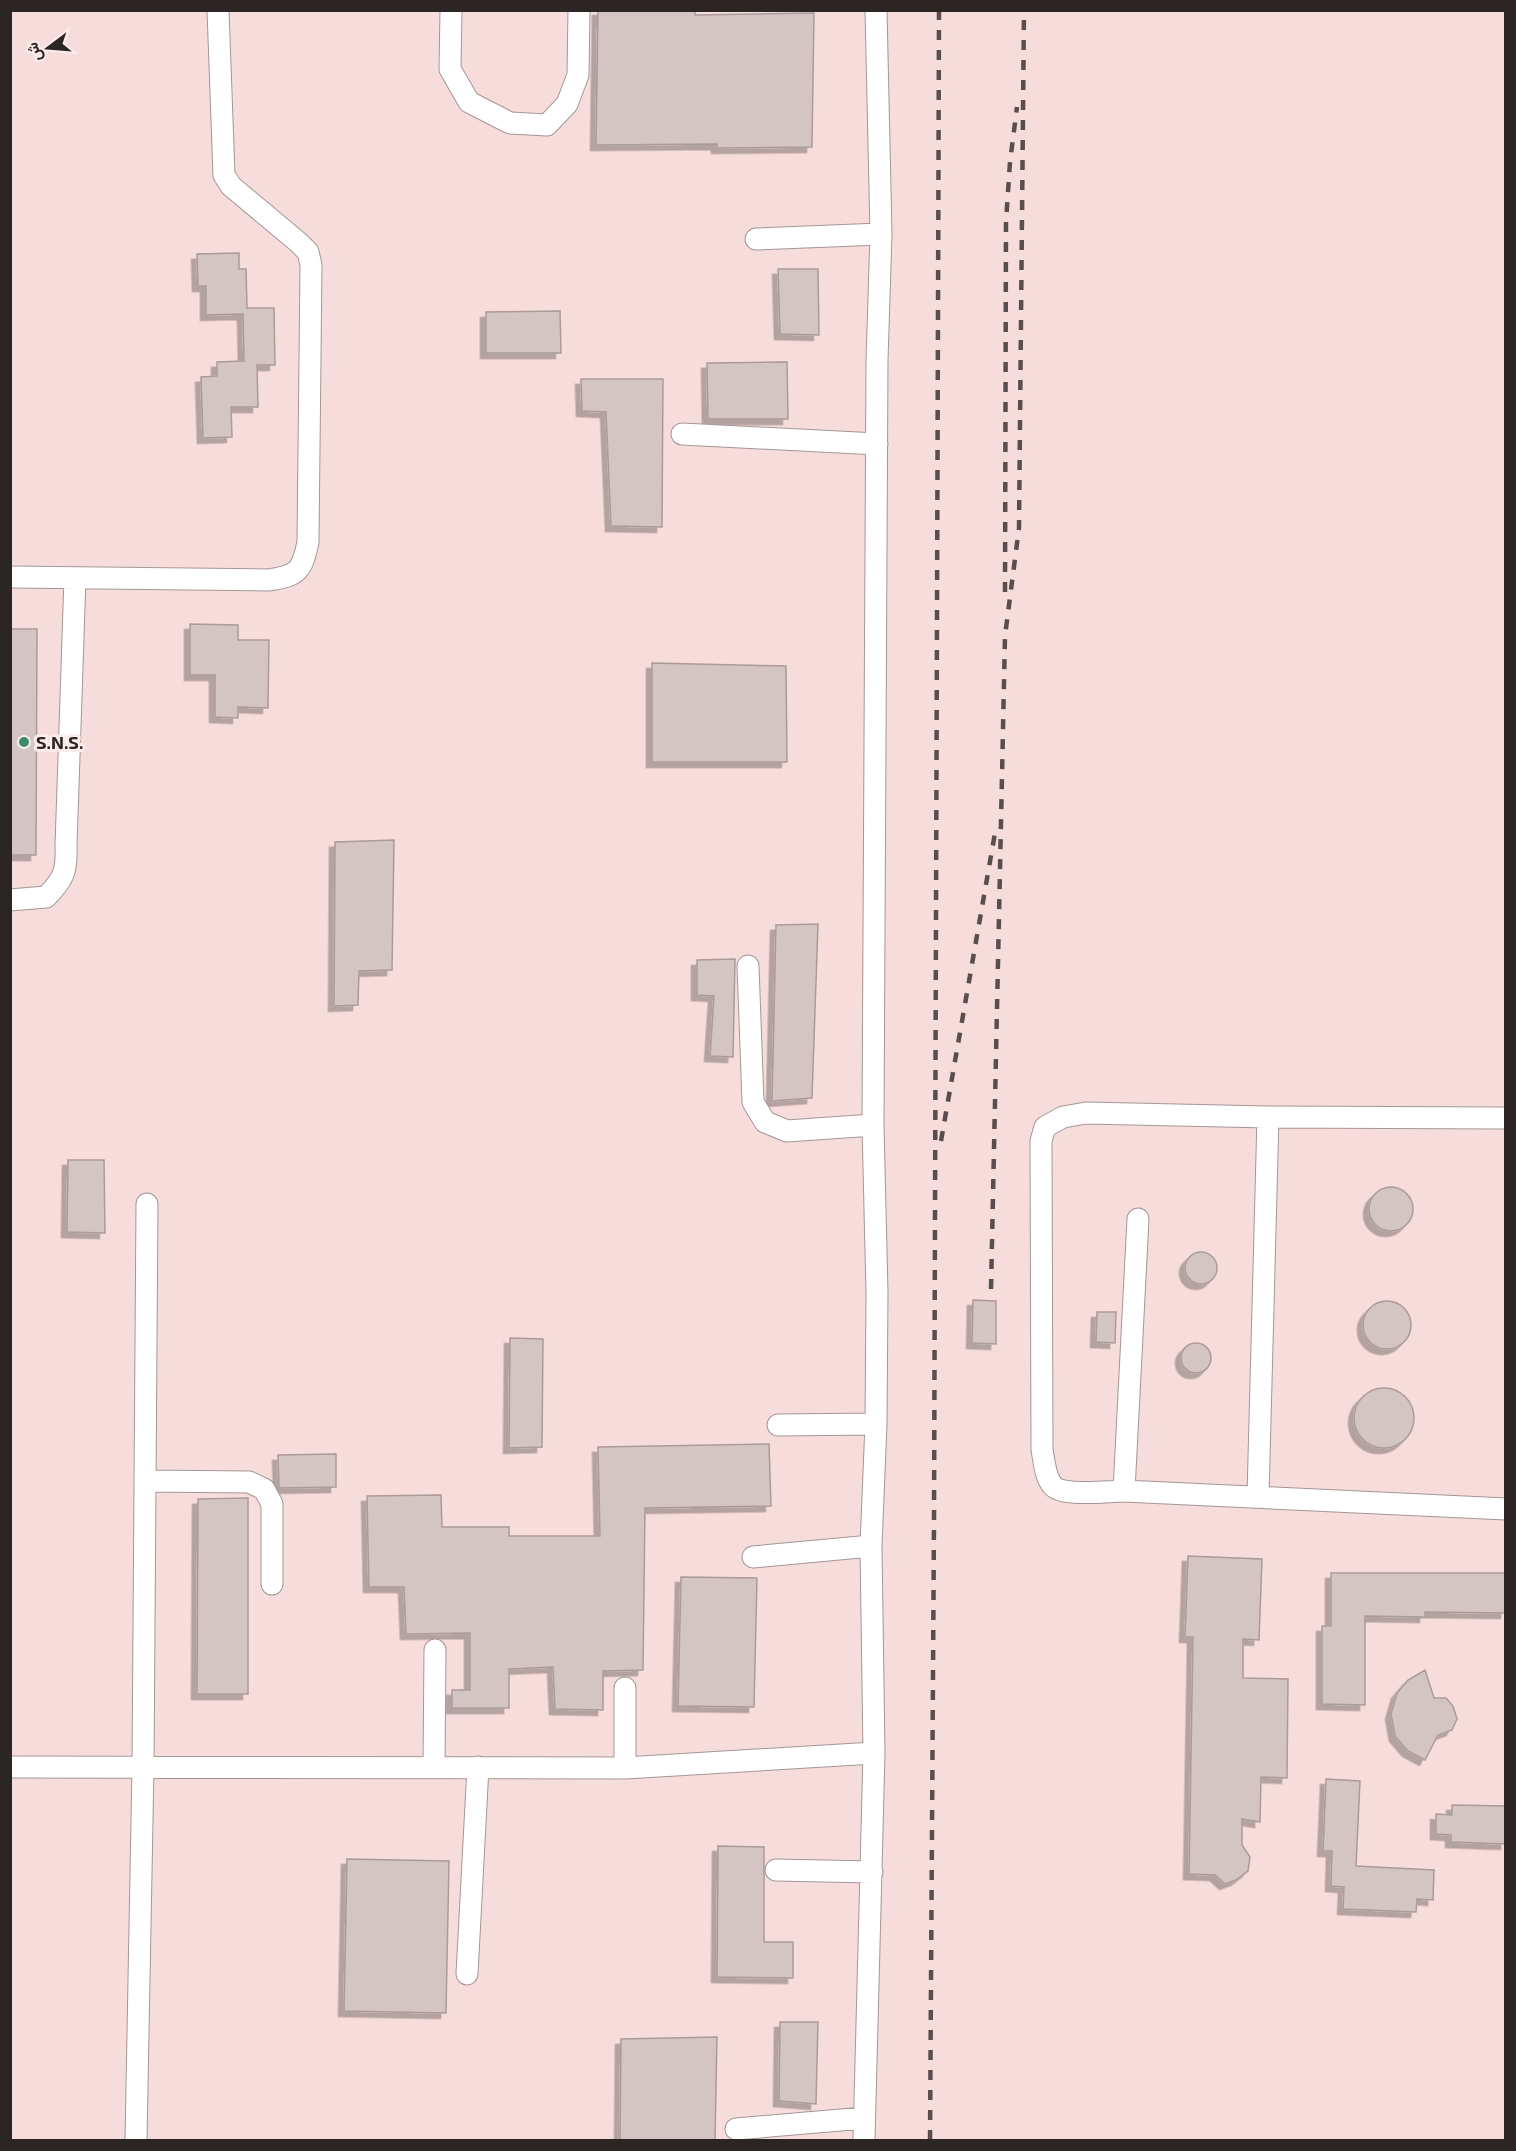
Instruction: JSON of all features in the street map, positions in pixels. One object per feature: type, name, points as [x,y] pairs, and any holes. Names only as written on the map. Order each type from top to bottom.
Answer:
[{"type":"street","points":[[10,577],[268,580],[290,577],[304,562],[308,542],[311,265],[308,252],[231,186],[224,175],[218,10]]},
{"type":"street","points":[[451,10],[450,69],[469,102],[510,123],[547,125],[567,104],[578,75],[579,10]]},
{"type":"street","points":[[864,2140],[874,1753],[871,1546],[876,1424],[873,1125],[881,234],[876,10]]},
{"type":"street","points":[[756,239],[881,234]]},
{"type":"street","points":[[682,435],[878,444]]},
{"type":"street","points":[[10,900],[46,897],[60,884],[67,866],[75,578]]},
{"type":"street","points":[[748,966],[753,1102],[765,1122],[787,1131],[873,1125]]},
{"type":"street","points":[[1506,1118],[1268,1117],[1086,1113],[1063,1117],[1045,1127],[1041,1141],[1042,1437],[1047,1473],[1054,1486],[1068,1492],[1124,1491],[1258,1496],[1506,1509]]},
{"type":"street","points":[[1258,1496],[1268,1117]]},
{"type":"street","points":[[136,2140],[147,1204]]},
{"type":"street","points":[[1124,1491],[1138,1219]]},
{"type":"street","points":[[778,1425],[876,1424]]},
{"type":"street","points":[[145,1481],[249,1482],[264,1490],[272,1504],[272,1584]]},
{"type":"street","points":[[753,1557],[871,1546]]},
{"type":"street","points":[[434,1767],[435,1650]]},
{"type":"street","points":[[625,1688],[625,1768]]},
{"type":"street","points":[[10,1767],[625,1768],[874,1753]]},
{"type":"street","points":[[467,1974],[478,1767]]},
{"type":"street","points":[[776,1870],[872,1872]]},
{"type":"street","points":[[736,2129],[864,2118]]},
{"type":"shaded area","points":[[11,11],[1505,11],[1505,2140],[11,2140]]},
{"type":"building","points":[[598,10],[695,10],[695,15],[814,13],[812,147],[717,148],[717,144],[596,145]]},
{"type":"building","points":[[239,253],[239,269],[246,269],[247,308],[274,308],[275,365],[257,365],[258,407],[231,407],[232,437],[203,438],[201,377],[217,376],[217,362],[244,361],[243,314],[206,315],[206,286],[198,286],[197,254]]},
{"type":"building","points":[[778,269],[818,269],[819,335],[780,334]]},
{"type":"building","points":[[560,311],[561,353],[486,353],[486,312]]},
{"type":"building","points":[[787,362],[788,419],[708,419],[707,363]]},
{"type":"building","points":[[581,379],[663,379],[662,527],[611,526],[606,412],[582,411]]},
{"type":"building","points":[[190,624],[238,625],[238,640],[269,640],[268,708],[238,707],[238,718],[215,717],[215,675],[190,675]]},
{"type":"building","name":"S.N.S.","points":[[10,629],[37,629],[36,855],[10,855]]},
{"type":"building","points":[[652,663],[786,666],[787,762],[652,762]]},
{"type":"building","points":[[394,840],[392,970],[359,971],[358,1005],[334,1006],[335,842]]},
{"type":"building","points":[[818,924],[812,1098],[772,1101],[776,925]]},
{"type":"building","points":[[735,959],[733,1057],[710,1056],[714,996],[697,995],[697,960]]},
{"type":"building","points":[[68,1160],[104,1160],[105,1233],[67,1232]]},
{"type":"building","points":[[1391,1187],[1407,1193],[1413,1209],[1407,1225],[1391,1231],[1375,1225],[1369,1209],[1375,1193]]},
{"type":"building","points":[[1201,1252],[1212,1257],[1217,1268],[1212,1279],[1201,1284],[1190,1279],[1185,1268],[1190,1257]]},
{"type":"building","points":[[973,1300],[996,1301],[996,1344],[972,1343]]},
{"type":"building","points":[[1387,1301],[1404,1308],[1411,1325],[1404,1342],[1387,1349],[1370,1342],[1363,1325],[1370,1308]]},
{"type":"building","points":[[1097,1312],[1116,1312],[1115,1343],[1096,1342]]},
{"type":"building","points":[[510,1338],[543,1339],[542,1447],[509,1448]]},
{"type":"building","points":[[1196,1343],[1202,1344],[1210,1352],[1210,1364],[1202,1372],[1196,1373],[1190,1372],[1182,1364],[1181,1358],[1182,1352],[1190,1344]]},
{"type":"building","points":[[1384,1388],[1401,1393],[1409,1401],[1414,1418],[1409,1435],[1401,1443],[1384,1448],[1367,1443],[1359,1435],[1354,1418],[1359,1401],[1367,1393]]},
{"type":"building","points":[[769,1444],[771,1506],[645,1508],[643,1670],[603,1671],[603,1710],[555,1709],[553,1667],[509,1669],[509,1708],[452,1708],[452,1690],[470,1690],[470,1633],[406,1634],[404,1587],[369,1587],[367,1496],[441,1495],[442,1527],[509,1527],[509,1536],[600,1536],[598,1447]]},
{"type":"building","points":[[336,1454],[336,1487],[279,1488],[278,1455]]},
{"type":"building","points":[[248,1498],[248,1694],[197,1694],[198,1499]]},
{"type":"building","points":[[1188,1556],[1262,1559],[1259,1640],[1243,1639],[1243,1678],[1288,1679],[1287,1778],[1261,1777],[1260,1822],[1242,1819],[1242,1845],[1250,1857],[1248,1871],[1236,1880],[1225,1884],[1215,1875],[1189,1874],[1193,1637],[1185,1637]]},
{"type":"building","points":[[1331,1573],[1506,1573],[1506,1613],[1425,1612],[1425,1617],[1365,1616],[1365,1705],[1322,1704],[1322,1626],[1331,1626]]},
{"type":"building","points":[[681,1577],[757,1578],[754,1707],[678,1706]]},
{"type":"building","points":[[1425,1670],[1434,1698],[1446,1698],[1453,1706],[1457,1719],[1452,1730],[1438,1735],[1425,1760],[1408,1751],[1395,1736],[1391,1714],[1397,1693],[1408,1680]]},
{"type":"building","points":[[1326,1779],[1360,1781],[1356,1866],[1434,1870],[1433,1900],[1417,1899],[1416,1912],[1343,1909],[1344,1887],[1331,1886],[1332,1851],[1323,1851]]},
{"type":"building","points":[[1452,1805],[1506,1806],[1506,1844],[1451,1842],[1451,1835],[1436,1834],[1436,1814],[1452,1815]]},
{"type":"building","points":[[718,1846],[764,1847],[764,1942],[793,1942],[793,1978],[717,1977]]},
{"type":"building","points":[[347,1859],[449,1861],[446,2013],[344,2011]]},
{"type":"building","points":[[780,2022],[818,2022],[816,2104],[779,2101]]},
{"type":"building","points":[[717,2037],[715,2140],[620,2140],[621,2039]]},
{"type":"railway","points":[[930,2140],[939,10]]},
{"type":"railway","points":[[991,1289],[1005,636],[1019,528],[1024,10]]},
{"type":"railway","points":[[1005,592],[1006,222],[1017,107]]},
{"type":"railway","points":[[941,1141],[995,833]]},
{"type":"place","name":"S.N.S.","points":[[24,742]]}]
